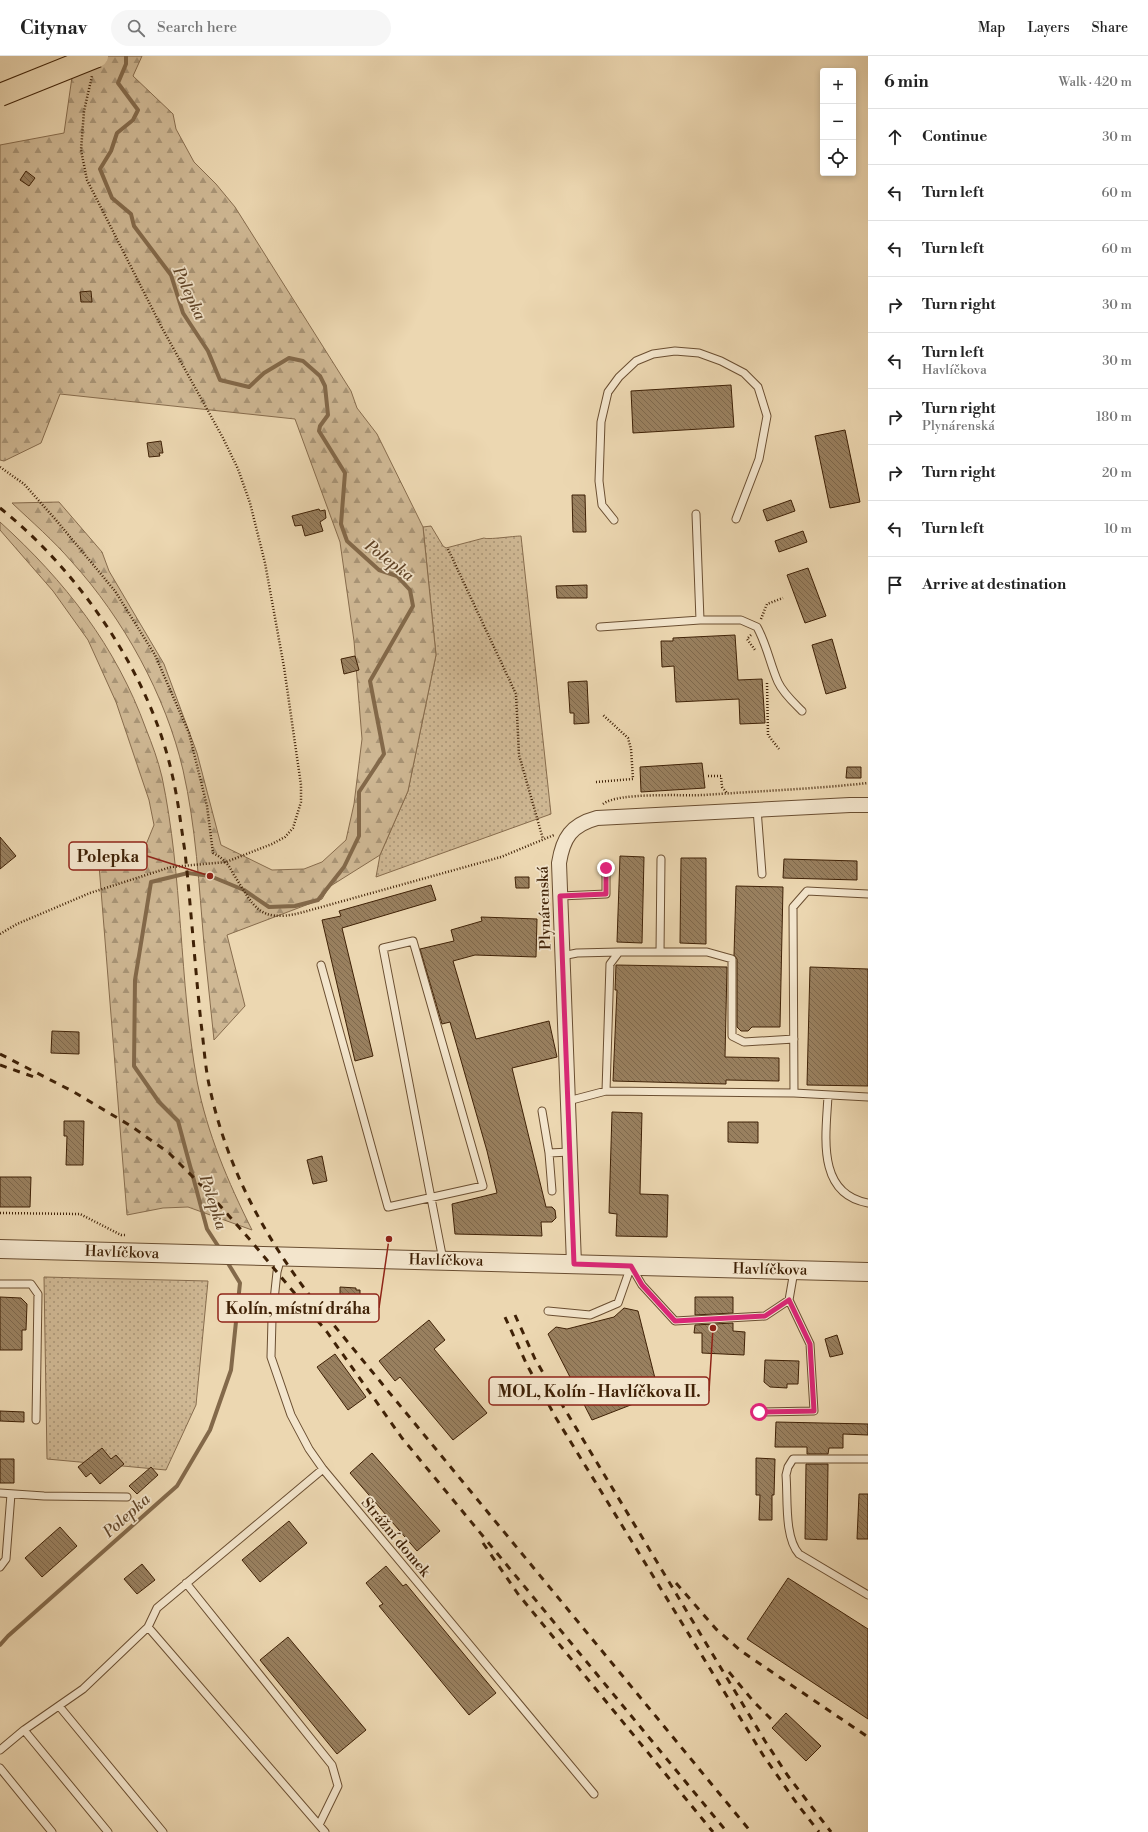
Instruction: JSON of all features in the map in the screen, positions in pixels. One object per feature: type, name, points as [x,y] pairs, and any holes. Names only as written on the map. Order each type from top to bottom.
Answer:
[{"type":"main road","points":[[0,95],[95,64]]},
{"type":"street","points":[[579,825],[610,816],[868,805]]},
{"type":"street","name":"Plynárenská","points":[[574,1264],[559,863],[561,850],[566,838],[579,825]]},
{"type":"street","name":"Havlíčkova","points":[[0,1249],[868,1272]]},
{"type":"lane","points":[[614,520],[602,505],[599,481],[601,422],[608,392],[619,377],[636,361],[653,354],[675,351],[699,352],[721,361],[744,373],[758,387],[767,416],[759,459],[736,519]]},
{"type":"lane","points":[[696,514],[700,620]]},
{"type":"lane","points":[[600,627],[700,620],[741,620],[757,627],[765,642],[778,683],[789,699],[802,711]]},
{"type":"lane","points":[[757,809],[762,874]]},
{"type":"lane","points":[[660,952],[661,860]]},
{"type":"lane","points":[[560,896],[606,894],[606,868]]},
{"type":"lane","points":[[794,1093],[793,907],[807,891],[868,894]]},
{"type":"lane","points":[[321,965],[388,1207],[431,1198],[483,1186],[413,941],[384,948],[431,1198],[443,1260]]},
{"type":"lane","points":[[606,1091],[610,964],[619,952]]},
{"type":"lane","points":[[562,956],[581,953],[707,952],[732,959],[732,1036],[744,1042],[794,1039]]},
{"type":"lane","points":[[568,1101],[606,1091],[794,1093],[868,1097]]},
{"type":"lane","points":[[828,1096],[826,1146],[828,1167],[837,1185],[847,1196],[868,1203]]},
{"type":"lane","points":[[542,1110],[549,1153],[552,1191]]},
{"type":"lane","points":[[549,1153],[570,1152]]},
{"type":"lane","name":"Strážní domek","points":[[281,1257],[277,1272],[272,1319],[271,1357],[291,1416],[309,1449],[323,1469],[594,1794]]},
{"type":"lane","points":[[631,1266],[642,1285],[675,1321],[765,1316],[789,1300]]},
{"type":"lane","points":[[548,1311],[590,1315],[618,1303],[631,1266]]},
{"type":"lane","points":[[759,1412],[814,1411],[810,1344],[789,1300],[794,1270]]},
{"type":"lane","points":[[0,1284],[31,1284],[38,1294],[36,1420]]},
{"type":"lane","points":[[868,1459],[793,1459],[788,1467],[786,1475],[790,1537],[793,1547],[799,1554],[868,1595]]},
{"type":"lane","points":[[0,1750],[24,1730],[83,1689],[148,1627],[157,1608],[323,1469]]},
{"type":"lane","points":[[0,1493],[44,1496],[127,1497]]},
{"type":"lane","points":[[0,1567],[6,1559],[11,1494]]},
{"type":"lane","points":[[186,1583],[332,1765],[338,1786],[319,1825]]},
{"type":"lane","points":[[148,1627],[325,1832]]},
{"type":"lane","points":[[59,1706],[163,1832]]},
{"type":"lane","points":[[24,1730],[108,1832]]},
{"type":"lane","points":[[0,1768],[52,1832]]},
{"type":"path","points":[[0,934],[16,924],[90,893],[171,867],[226,862],[272,844],[285,837],[293,828],[302,802],[301,785],[284,667],[265,563],[250,503],[238,469],[223,438],[161,326],[87,180],[80,150],[84,111],[95,64]]},
{"type":"path","points":[[0,467],[24,484],[115,591],[156,655],[189,733],[207,806],[213,852],[226,862],[247,896],[257,908],[269,915],[284,917],[489,861],[579,825],[604,802],[613,798],[627,796],[727,793],[868,783]]},
{"type":"path","points":[[448,549],[516,694],[519,755],[543,839]]},
{"type":"path","points":[[596,782],[633,779],[631,749],[628,738],[602,714]]},
{"type":"path","points":[[708,776],[721,776],[722,787],[727,793]]},
{"type":"path","points":[[0,1213],[80,1214],[121,1235],[128,1236]]},
{"type":"green space","points":[[75,56],[142,56],[133,76],[173,114],[176,129],[194,162],[216,184],[235,207],[351,391],[357,408],[377,434],[423,527],[436,655],[408,791],[380,855],[329,887],[322,899],[227,935],[245,1006],[214,1040],[191,813],[183,770],[166,714],[154,686],[125,633],[91,584],[65,554],[12,503],[59,502],[102,552],[109,571],[164,664],[197,753],[221,845],[272,870],[304,869],[322,862],[346,840],[354,804],[362,739],[354,641],[340,542],[295,419],[60,394],[41,443],[4,461],[0,460],[0,145],[64,133]]},
{"type":"green space","points":[[0,522],[24,544],[46,568],[86,616],[120,670],[134,699],[153,746],[162,777],[174,852],[187,1005],[197,1081],[206,1119],[219,1157],[252,1230],[188,1207],[163,1208],[127,1215],[99,865],[96,853],[114,859],[130,856],[145,847],[154,825],[149,800],[116,702],[88,640],[53,591],[0,530]]},
{"type":"green space","points":[[431,526],[443,546],[446,548],[484,538],[490,539],[521,536],[551,814],[376,877],[380,855],[408,791],[436,655],[423,527]]},
{"type":"green space","points":[[44,1277],[208,1281],[196,1405],[166,1470],[47,1459]]},
{"type":"building","points":[[26,171],[35,178],[29,186],[20,180]]},
{"type":"building","points":[[91,291],[92,302],[81,302],[80,292]]},
{"type":"building","points":[[731,385],[734,427],[633,433],[631,391]]},
{"type":"building","points":[[845,430],[860,502],[830,508],[815,436]]},
{"type":"building","points":[[161,441],[163,453],[159,453],[160,456],[149,457],[147,443]]},
{"type":"building","points":[[572,495],[585,495],[586,532],[573,532]]},
{"type":"building","points":[[791,500],[795,511],[767,521],[763,510]]},
{"type":"building","points":[[319,509],[320,511],[325,510],[326,518],[320,522],[323,531],[305,536],[302,525],[295,526],[292,516]]},
{"type":"building","points":[[803,531],[807,542],[779,552],[775,541]]},
{"type":"building","points":[[808,568],[826,616],[805,623],[787,575]]},
{"type":"building","points":[[587,585],[587,598],[557,598],[556,586]]},
{"type":"building","points":[[735,635],[738,680],[762,679],[765,723],[740,724],[739,699],[676,702],[674,666],[662,667],[661,641],[673,641],[673,638]]},
{"type":"building","points":[[832,639],[846,688],[826,694],[812,645]]},
{"type":"building","points":[[355,656],[359,670],[344,674],[341,659]]},
{"type":"building","points":[[587,681],[589,723],[574,724],[574,713],[570,713],[568,682]]},
{"type":"building","points":[[702,763],[705,788],[641,792],[640,767]]},
{"type":"building","points":[[847,767],[861,767],[861,778],[846,778]]},
{"type":"building","points":[[0,837],[16,856],[0,869]]},
{"type":"building","points":[[620,856],[644,857],[642,943],[617,942]]},
{"type":"building","points":[[681,858],[706,858],[706,944],[680,943]]},
{"type":"building","points":[[784,859],[857,861],[857,880],[783,878]]},
{"type":"building","points":[[515,877],[529,877],[529,888],[516,888]]},
{"type":"building","points":[[431,885],[436,900],[342,928],[373,1056],[355,1061],[322,920],[341,916],[339,911]]},
{"type":"building","points":[[736,886],[783,887],[780,1027],[752,1027],[748,1031],[741,1031],[737,1027],[737,959],[734,955]]},
{"type":"building","points":[[481,917],[537,919],[536,957],[475,955],[453,961],[476,1039],[549,1021],[557,1057],[512,1068],[546,1207],[552,1207],[555,1210],[556,1218],[552,1222],[541,1222],[542,1236],[455,1234],[452,1204],[497,1193],[487,1151],[450,1022],[442,1024],[420,949],[454,941],[451,930],[482,921]]},
{"type":"building","points":[[616,965],[727,967],[725,1057],[779,1058],[779,1081],[726,1080],[726,1084],[613,1081],[617,990],[615,990]]},
{"type":"building","points":[[810,967],[868,969],[868,1086],[807,1085]]},
{"type":"building","points":[[52,1031],[79,1032],[79,1054],[51,1053]]},
{"type":"building","points":[[612,1112],[642,1113],[640,1194],[668,1195],[667,1237],[616,1236],[617,1214],[609,1213]]},
{"type":"building","points":[[64,1121],[84,1121],[83,1165],[66,1165],[67,1136],[64,1136]]},
{"type":"building","points":[[728,1122],[758,1122],[758,1143],[728,1142]]},
{"type":"building","points":[[322,1156],[327,1181],[313,1184],[307,1160]]},
{"type":"building","points":[[0,1177],[31,1177],[30,1207],[0,1207]]},
{"type":"building","points":[[340,1287],[356,1288],[356,1290],[360,1290],[360,1302],[340,1302]]},
{"type":"building","points":[[0,1297],[21,1298],[27,1304],[26,1330],[22,1330],[22,1350],[0,1350]]},
{"type":"building","points":[[695,1297],[733,1297],[733,1313],[695,1315]]},
{"type":"building","points":[[624,1308],[638,1311],[659,1394],[592,1420],[548,1334],[556,1327],[567,1329],[614,1317]]},
{"type":"building","points":[[429,1320],[445,1340],[434,1349],[487,1413],[453,1440],[400,1377],[395,1381],[379,1361]]},
{"type":"building","points":[[733,1323],[733,1331],[745,1332],[744,1355],[702,1353],[702,1333],[694,1333],[695,1325]]},
{"type":"building","points":[[837,1335],[843,1354],[830,1357],[825,1339]]},
{"type":"building","points":[[335,1354],[366,1397],[348,1410],[317,1367]]},
{"type":"building","points":[[765,1360],[799,1361],[798,1384],[787,1384],[787,1388],[770,1387],[764,1382]]},
{"type":"building","points":[[0,1411],[24,1412],[24,1422],[0,1421]]},
{"type":"building","points":[[776,1422],[868,1424],[868,1435],[843,1434],[843,1448],[829,1448],[828,1454],[807,1454],[807,1447],[775,1447]]},
{"type":"building","points":[[102,1448],[111,1459],[116,1455],[124,1464],[100,1484],[91,1473],[86,1477],[78,1467]]},
{"type":"building","points":[[372,1453],[440,1531],[417,1551],[350,1473]]},
{"type":"building","points":[[756,1458],[775,1459],[774,1495],[772,1495],[772,1520],[759,1520],[760,1495],[756,1495]]},
{"type":"building","points":[[0,1459],[14,1459],[14,1483],[0,1483]]},
{"type":"building","points":[[806,1464],[828,1464],[827,1540],[805,1539]]},
{"type":"building","points":[[151,1467],[158,1475],[137,1494],[129,1486]]},
{"type":"building","points":[[859,1494],[868,1494],[868,1539],[857,1539]]},
{"type":"building","points":[[289,1521],[307,1543],[260,1582],[242,1560]]},
{"type":"building","points":[[60,1527],[77,1546],[42,1577],[25,1558]]},
{"type":"building","points":[[142,1564],[155,1580],[137,1594],[124,1579]]},
{"type":"building","points":[[386,1566],[403,1586],[406,1584],[496,1693],[469,1715],[379,1606],[383,1604],[366,1583]]},
{"type":"building","points":[[788,1578],[868,1629],[868,1719],[747,1639]]},
{"type":"building","points":[[288,1637],[366,1730],[337,1754],[260,1660]]},
{"type":"building","points":[[786,1713],[821,1746],[806,1761],[772,1728]]},
{"type":"waterway","name":"Polepka","points":[[126,56],[126,64],[118,83],[138,110],[133,120],[117,133],[111,151],[100,169],[112,198],[131,214],[134,226],[171,275],[183,313],[208,351],[220,380],[249,387],[264,373],[289,358],[303,361],[320,376],[325,386],[328,415],[320,426],[319,431],[345,473],[341,524],[347,541],[379,570],[397,576],[410,590],[413,606],[370,681],[384,754],[359,792],[359,836],[344,867],[318,900],[295,906],[269,907],[244,890],[210,876],[188,873],[151,882],[135,980],[134,1066],[159,1102],[178,1121],[207,1229],[220,1249]]},
{"type":"waterway","name":"Polepka","points":[[0,1645],[8,1636],[177,1486],[210,1430],[231,1370],[240,1283],[226,1260]]},
{"type":"railway","points":[[0,508],[29,533],[57,562],[83,593],[107,627],[129,663],[147,699],[162,736],[178,803],[185,852],[208,1081],[217,1118],[237,1174],[264,1227],[279,1252],[314,1301],[751,1832]]},
{"type":"railway","points":[[0,1054],[74,1092],[131,1126],[169,1153],[207,1191],[327,1332],[402,1438],[727,1832]]},
{"type":"railway","points":[[0,1065],[37,1078]]},
{"type":"railway","points":[[515,1315],[535,1359],[552,1388],[765,1741],[788,1776],[831,1832]]},
{"type":"railway","points":[[505,1317],[527,1365],[556,1418],[763,1755],[819,1832]]},
{"type":"railway","points":[[483,1543],[518,1594],[713,1832]]},
{"type":"railway","points":[[676,1583],[716,1629],[741,1651],[868,1737]]},
{"type":"railway","points":[[729,1672],[754,1702],[776,1724]]},
{"type":"place","name":"Polepka","points":[[210,876]]},
{"type":"place","name":"Kolín, místní dráha","points":[[389,1239]]},
{"type":"place","name":"MOL, Kolín - Havlíčkova II.","points":[[713,1328]]},
{"type":"route","points":[[606,868],[606,894],[560,896],[574,1264],[631,1266],[642,1285],[675,1321],[765,1316],[789,1300],[810,1344],[814,1411],[759,1412]]}]
